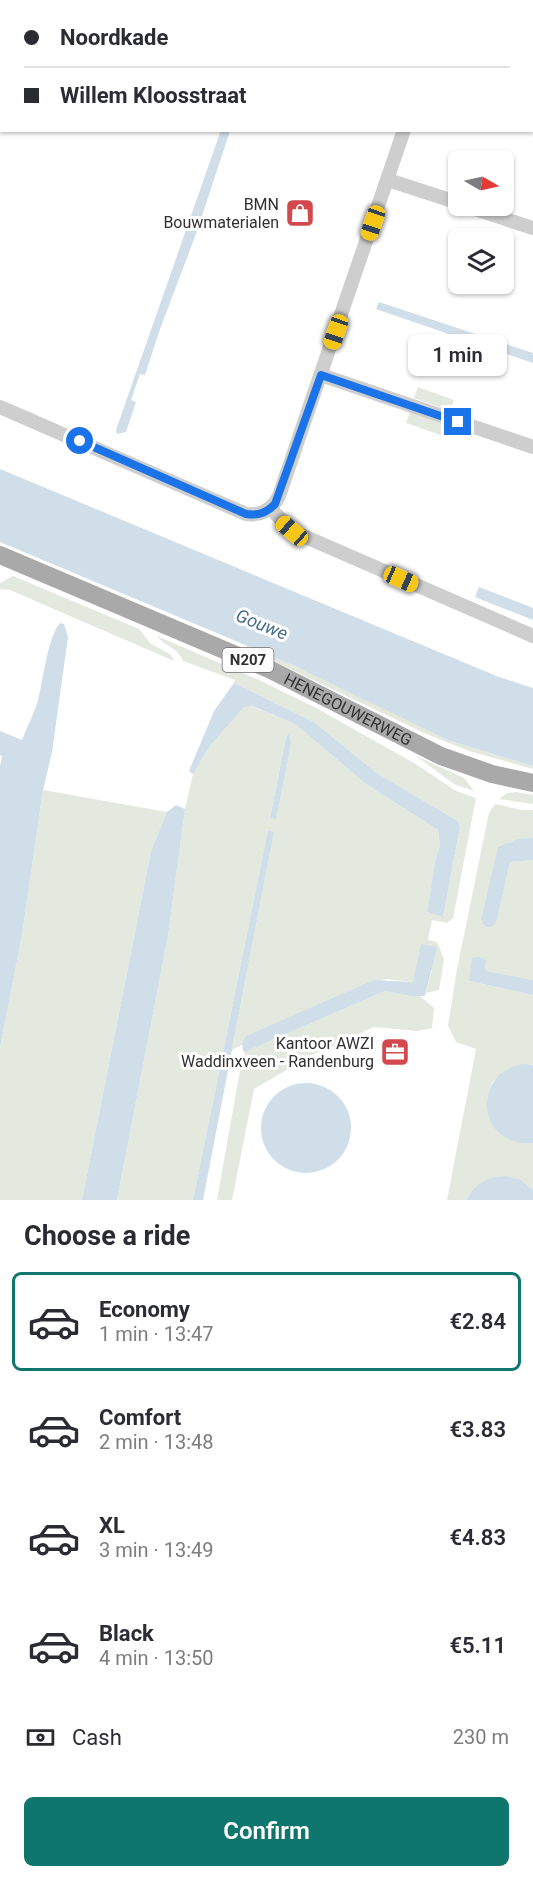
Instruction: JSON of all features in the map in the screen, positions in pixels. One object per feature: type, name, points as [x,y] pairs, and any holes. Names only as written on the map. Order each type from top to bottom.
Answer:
[{"type":"main road","name":"HENEGOUWERWEG","points":[[0,555],[269,669],[441,756],[492,774],[533,783]]},
{"type":"street","points":[[0,407],[246,514],[260,514],[271,509],[279,496],[403,132]]},
{"type":"street","points":[[388,180],[448,199]]},
{"type":"street","points":[[496,216],[533,228]]},
{"type":"street","points":[[321,375],[533,447]]},
{"type":"street","points":[[271,509],[292,531],[533,636]]},
{"type":"shaded area","points":[[418,387],[454,400],[450,411],[414,398]]},
{"type":"shaded area","points":[[410,412],[445,424],[441,435],[406,423]]},
{"type":"shaded area","points":[[13,576],[139,629],[150,643],[171,655],[174,661],[10,590],[0,589],[0,583]]},
{"type":"shaded area","points":[[157,636],[259,680],[316,708],[414,763],[456,791],[476,798],[453,918],[447,923],[432,920],[428,940],[437,942],[444,959],[439,990],[426,993],[432,970],[413,982],[386,979],[242,1042],[242,1045],[232,1050],[274,832],[268,830],[193,1200],[117,1200],[168,936],[185,809],[193,774],[210,746],[244,707],[251,706],[295,724],[366,784],[438,830],[440,845],[435,861],[427,912],[443,917],[460,827],[458,821],[378,774],[314,722],[234,683],[235,680],[183,661],[178,653]],"holes":[[[290,734],[291,743],[275,819],[270,817],[286,737]]]},
{"type":"shaded area","points":[[247,645],[345,688],[450,741],[533,766],[533,769],[469,751],[424,733],[246,648]]},
{"type":"shaded area","points":[[416,756],[464,778],[474,791],[454,784]]},
{"type":"shaded area","points":[[43,790],[167,812],[151,851],[82,1200],[0,1200],[0,1048],[22,935]]},
{"type":"shaded area","points":[[507,793],[533,795],[533,804],[499,799]]},
{"type":"shaded area","points":[[495,804],[533,810],[533,838],[509,842],[497,920],[510,862],[533,860],[533,980],[487,971],[485,967],[469,981],[533,995],[533,1065],[530,1064],[493,1081],[488,1093],[487,1104],[489,1115],[500,1133],[510,1139],[533,1143],[533,1190],[515,1178],[497,1177],[480,1184],[466,1200],[447,1200],[476,1049],[456,1042],[448,1026],[457,969],[489,813]]},
{"type":"shaded area","points":[[385,991],[420,996],[434,1008],[432,1028],[418,1031],[374,1027],[312,1055],[254,1089],[232,1200],[217,1200],[245,1052]]},
{"type":"water","points":[[220,132],[230,132],[145,375],[140,374],[131,400],[136,402],[126,432],[117,434],[116,430]]},
{"type":"water","points":[[379,302],[533,353],[533,363],[376,309]]},
{"type":"water","name":"Gouwe","points":[[0,469],[499,677],[533,688],[533,766],[450,741],[295,666],[0,542]]},
{"type":"water","points":[[479,587],[533,608],[533,620],[475,597]]},
{"type":"water","points":[[60,623],[64,624],[68,637],[52,752],[43,790],[22,935],[0,1048],[0,766],[2,756],[0,755],[0,731],[22,740],[40,692],[52,638]]},
{"type":"water","points":[[234,683],[314,722],[378,774],[458,821],[460,827],[443,917],[427,912],[435,861],[440,845],[438,830],[366,784],[295,724],[252,706],[244,707],[210,746],[193,774],[189,771],[214,711]]},
{"type":"water","points":[[290,733],[291,743],[276,819],[270,818],[286,737]]},
{"type":"water","points":[[176,805],[185,809],[168,936],[117,1200],[82,1200],[151,851],[167,812]]},
{"type":"water","points":[[268,830],[274,832],[203,1200],[193,1200]]},
{"type":"water","points":[[533,838],[533,860],[510,862],[497,920],[492,927],[486,927],[481,920],[498,847],[518,839]]},
{"type":"water","points":[[421,944],[437,947],[425,996],[385,991],[243,1051],[242,1043],[246,1036],[374,980],[413,982]]},
{"type":"water","points":[[479,957],[486,960],[487,971],[533,980],[533,995],[469,981],[472,958]]},
{"type":"water","points":[[523,1064],[533,1065],[533,1143],[515,1141],[501,1134],[491,1123],[487,1109],[488,1095],[494,1081],[506,1070]]},
{"type":"water","points":[[306,1083],[323,1087],[338,1096],[347,1111],[351,1128],[347,1145],[338,1160],[323,1169],[306,1173],[289,1169],[274,1160],[265,1145],[261,1128],[265,1111],[274,1096],[289,1087]]},
{"type":"water","points":[[507,1176],[521,1180],[533,1190],[533,1200],[466,1200],[483,1181]]},
{"type":"place","name":"BMN Bouwmaterialen","points":[[300,213]]},
{"type":"place","name":"Kantoor AWZI Waddinxveen - Randenburg","points":[[395,1052]]},
{"type":"route","points":[[80,441],[246,514],[253,515],[271,509],[279,496],[321,375],[458,422]]}]
